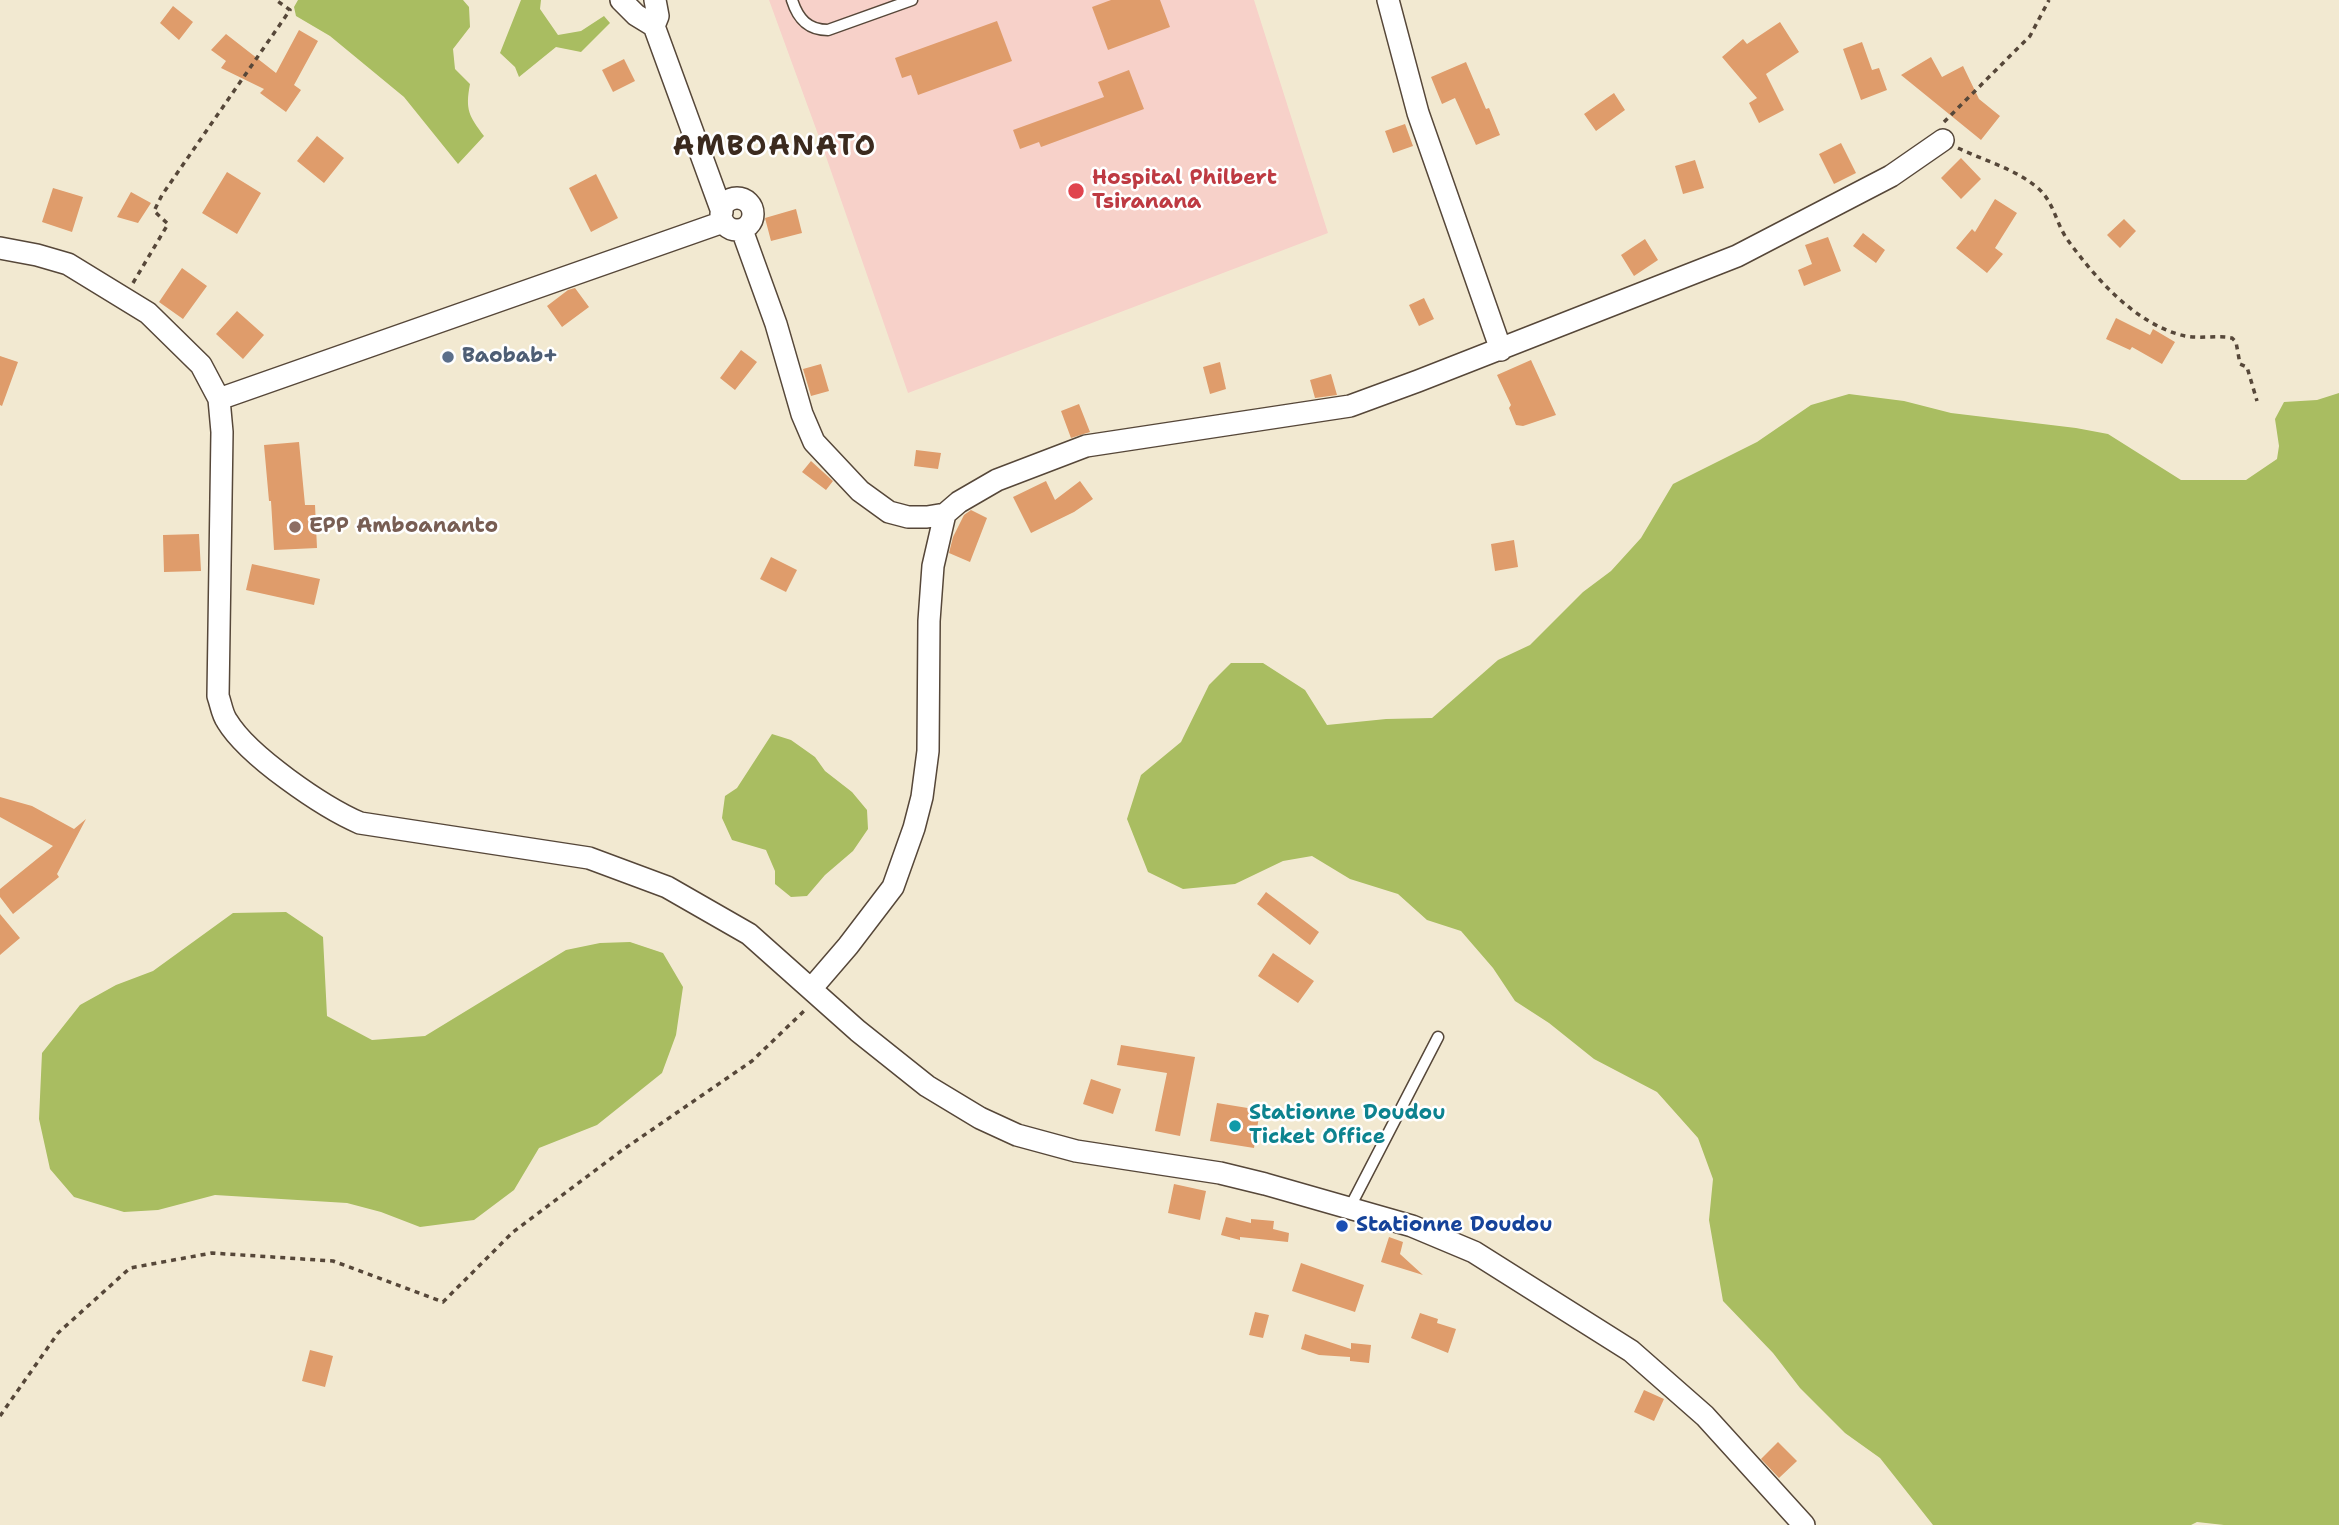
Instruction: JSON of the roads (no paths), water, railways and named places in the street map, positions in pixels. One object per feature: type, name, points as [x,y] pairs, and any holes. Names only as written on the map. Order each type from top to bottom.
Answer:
[{"type":"street","points":[[621,0],[636,15],[654,26],[729,221],[776,324],[802,414],[814,442],[860,491],[889,512],[908,517],[945,514],[959,502],[997,480],[1086,446],[1350,406],[1737,256],[1891,176],[1943,140]]},
{"type":"street","points":[[654,26],[658,16],[655,0]]},
{"type":"street","points":[[1388,0],[1418,113],[1500,350]]},
{"type":"street","points":[[219,399],[729,221]]},
{"type":"street","points":[[0,248],[68,264],[148,313],[201,365],[219,399],[222,432],[218,695],[226,721],[246,743],[304,792],[337,813],[360,823],[589,858],[667,887],[749,934],[858,1031],[927,1086],[979,1118],[1017,1135],[1076,1151],[1220,1173],[1265,1184],[1412,1226],[1474,1252],[1631,1351],[1705,1416],[1804,1525]]},
{"type":"street","points":[[816,993],[893,887],[914,828],[922,797],[928,751],[929,621],[933,566],[945,514]]},
{"type":"lane","points":[[792,0],[805,24],[816,30],[828,30],[912,0]]},
{"type":"lane","points":[[1349,1209],[1438,1037]]},
{"type":"place","name":"Hospital Philbert Tsiranana","points":[[1076,191]]},
{"type":"place","name":"Baobab+","points":[[448,357]]},
{"type":"place","name":"EPP Amboananto","points":[[295,527]]},
{"type":"place","name":"Stationne Doudou Ticket Office","points":[[1235,1126]]},
{"type":"place","name":"Stationne Doudou","points":[[1342,1226]]},
{"type":"district","name":"AMBOANATO","points":[[775,148]]}]
